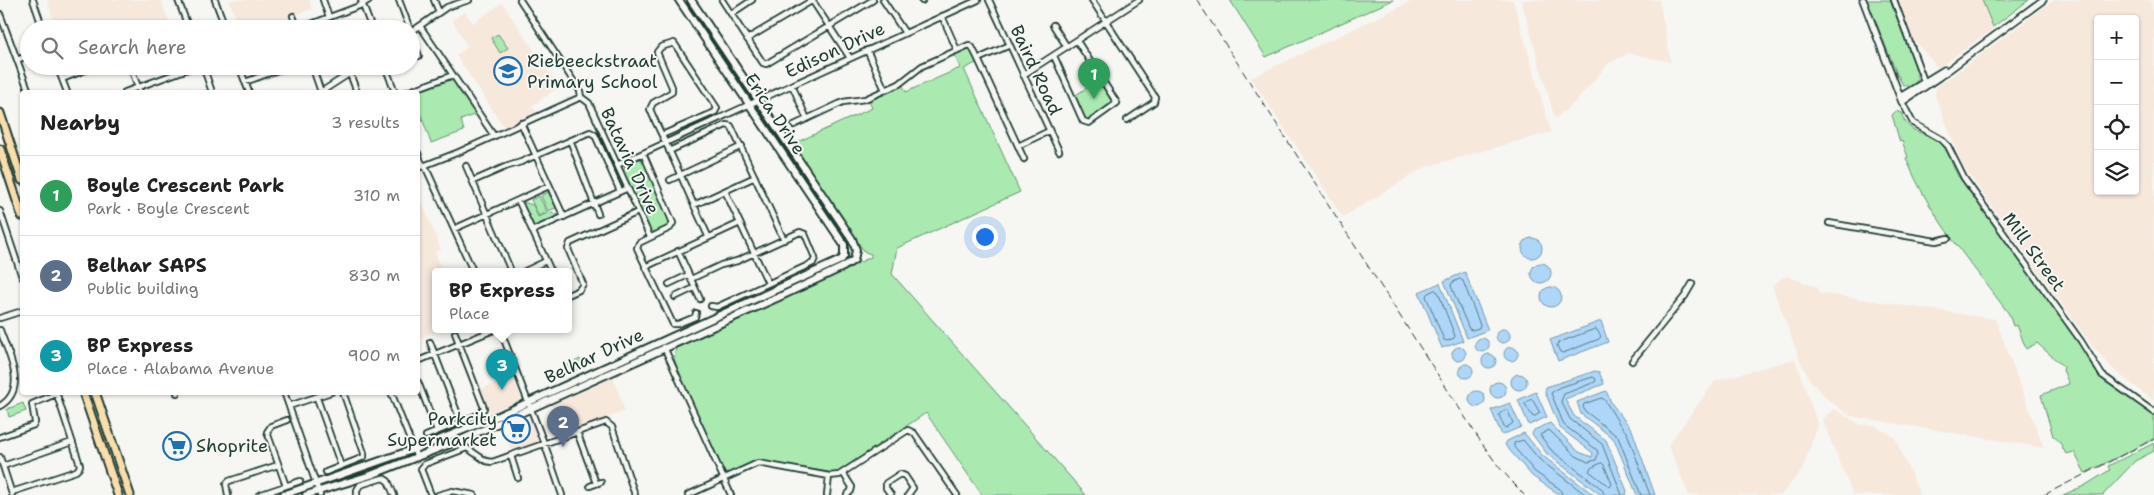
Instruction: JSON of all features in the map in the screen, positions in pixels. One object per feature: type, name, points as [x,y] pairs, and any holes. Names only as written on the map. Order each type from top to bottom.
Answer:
[{"type":"main road","name":"Erica Drive","points":[[679,0],[844,245]]},
{"type":"main road","name":"Erica Drive","points":[[691,0],[855,245]]},
{"type":"main road","points":[[0,113],[20,174]]},
{"type":"main road","points":[[0,149],[20,210]]},
{"type":"main road","name":"Belhar Drive","points":[[283,495],[413,450],[530,406],[661,341],[837,263],[844,256],[844,245]]},
{"type":"main road","name":"Belhar Drive","points":[[306,495],[319,493],[417,458],[530,406],[665,348],[849,264],[854,260],[855,245]]},
{"type":"main road","points":[[84,395],[118,495]]},
{"type":"main road","points":[[96,395],[130,495]]},
{"type":"street","points":[[32,0],[40,20]]},
{"type":"street","points":[[178,0],[186,20]]},
{"type":"street","points":[[215,0],[223,20]]},
{"type":"street","points":[[323,0],[329,17]]},
{"type":"street","points":[[321,20],[369,0]]},
{"type":"street","points":[[399,0],[407,20]]},
{"type":"street","points":[[434,0],[439,12]]},
{"type":"street","points":[[469,0],[439,12],[420,26],[494,136]]},
{"type":"street","points":[[520,0],[580,91],[581,97]]},
{"type":"street","points":[[722,0],[763,63],[766,64],[873,0]]},
{"type":"street","points":[[731,14],[752,0]]},
{"type":"street","points":[[748,39],[813,0],[850,58]]},
{"type":"street","points":[[883,0],[905,33]]},
{"type":"street","name":"Edison Drive","points":[[617,165],[978,0]]},
{"type":"street","name":"Baird Road","points":[[989,0],[1058,151]]},
{"type":"street","points":[[1092,0],[1155,97],[1154,102],[1127,120]]},
{"type":"street","points":[[1126,0],[1130,6]]},
{"type":"street","points":[[1024,75],[1139,0]]},
{"type":"street","points":[[1863,0],[1901,99]]},
{"type":"street","points":[[1894,0],[1924,81]]},
{"type":"street","points":[[1901,99],[1953,66],[2043,0]]},
{"type":"street","points":[[362,2],[369,20]]},
{"type":"street","points":[[0,14],[20,68]]},
{"type":"street","points":[[293,16],[295,20]]},
{"type":"street","points":[[942,16],[957,50]]},
{"type":"street","points":[[1053,26],[1067,47]]},
{"type":"street","points":[[1054,56],[1083,121],[1089,123],[1117,103],[1077,41]]},
{"type":"street","points":[[662,136],[715,112],[717,108],[674,43],[661,47],[658,52],[673,89],[669,95],[652,103],[650,106],[662,136],[708,236]]},
{"type":"street","points":[[978,59],[1010,45]]},
{"type":"street","points":[[794,125],[843,102],[865,99],[904,82],[922,66],[957,50],[971,46],[1024,159]]},
{"type":"street","points":[[867,50],[885,90]]},
{"type":"street","points":[[1901,99],[1924,81],[1953,66]]},
{"type":"street","points":[[23,75],[28,90]]},
{"type":"street","points":[[60,75],[66,90]]},
{"type":"street","points":[[62,79],[72,75]]},
{"type":"street","points":[[133,75],[139,90],[175,75]]},
{"type":"street","points":[[206,75],[211,90]]},
{"type":"street","points":[[242,75],[248,90]]},
{"type":"street","points":[[245,82],[264,75]]},
{"type":"street","points":[[315,75],[320,90]]},
{"type":"street","points":[[324,90],[347,75]]},
{"type":"street","points":[[351,75],[356,90]]},
{"type":"street","points":[[388,75],[394,90]]},
{"type":"street","points":[[413,90],[453,76]]},
{"type":"street","points":[[792,85],[807,119]]},
{"type":"street","name":"Batavia Drive","points":[[420,167],[581,97],[589,103],[650,237]]},
{"type":"street","name":"Mill Street","points":[[1901,99],[1913,123],[1941,138],[1948,146],[1964,178],[2084,345],[2100,373],[2154,412]]},
{"type":"street","points":[[521,123],[564,217]]},
{"type":"street","points":[[669,151],[727,125],[732,126],[784,240]]},
{"type":"street","points":[[1018,146],[1049,131]]},
{"type":"street","name":"Batavia Drive","points":[[570,140],[586,133],[592,132],[595,134],[620,191]]},
{"type":"street","points":[[473,181],[536,156],[570,140],[598,214]]},
{"type":"street","points":[[670,180],[742,146]]},
{"type":"street","points":[[643,154],[673,220],[670,228],[650,237],[637,246],[672,324],[678,324],[695,317],[696,313]]},
{"type":"street","points":[[420,157],[472,268]]},
{"type":"street","points":[[466,166],[510,268]]},
{"type":"street","points":[[694,205],[756,177]]},
{"type":"street","points":[[454,230],[549,186]]},
{"type":"street","points":[[532,231],[628,188]]},
{"type":"street","points":[[725,191],[768,284]]},
{"type":"street","points":[[518,200],[550,268]]},
{"type":"street","points":[[0,210],[20,271]]},
{"type":"street","points":[[572,293],[579,290],[582,284],[569,252],[570,243],[638,212]]},
{"type":"street","points":[[645,267],[740,222]]},
{"type":"street","points":[[1829,223],[1936,241],[1948,238]]},
{"type":"street","points":[[669,284],[737,261],[802,232],[805,234],[814,260],[811,264],[717,308],[711,306]]},
{"type":"street","points":[[678,251],[700,300]]},
{"type":"street","points":[[531,268],[546,261]]},
{"type":"street","points":[[1632,361],[1685,296],[1692,284]]},
{"type":"street","points":[[675,297],[694,288]]},
{"type":"street","points":[[0,318],[20,311]]},
{"type":"street","points":[[0,330],[16,381],[12,395],[0,406]]},
{"type":"street","points":[[426,436],[483,412],[484,405],[455,333]]},
{"type":"street","points":[[420,360],[488,333]]},
{"type":"street","points":[[500,333],[530,406],[562,495]]},
{"type":"street","points":[[661,341],[731,495]]},
{"type":"street","points":[[430,342],[461,422]]},
{"type":"street","points":[[420,387],[437,431]]},
{"type":"street","points":[[0,437],[33,426],[35,422],[32,404],[52,395]]},
{"type":"street","points":[[0,457],[12,494],[77,470],[80,465],[57,395]]},
{"type":"street","points":[[285,395],[319,493]]},
{"type":"street","points":[[289,406],[324,395]]},
{"type":"street","points":[[326,472],[364,457],[344,395]]},
{"type":"street","points":[[392,395],[417,458]]},
{"type":"street","points":[[317,398],[341,466]]},
{"type":"street","points":[[286,486],[268,430],[271,426],[287,420]]},
{"type":"street","points":[[430,495],[421,469],[425,464],[467,448],[489,462],[606,422],[610,424],[635,495]]},
{"type":"street","points":[[691,494],[758,463],[829,476],[843,473],[910,430],[957,495]]},
{"type":"street","points":[[577,432],[598,483],[590,486]]},
{"type":"street","points":[[3,466],[72,442]]},
{"type":"street","points":[[511,456],[518,478]]},
{"type":"street","points":[[228,495],[226,484],[229,481],[278,465]]},
{"type":"street","points":[[843,473],[852,487],[847,495]]},
{"type":"street","points":[[891,495],[886,488],[886,483],[900,474],[905,476],[913,488],[908,495]]},
{"type":"street","points":[[827,495],[829,476]]},
{"type":"street","points":[[357,495],[356,490],[360,485],[383,478],[388,481],[394,495]]},
{"type":"street","points":[[259,495],[300,481]]},
{"type":"street","points":[[438,495],[452,491],[474,495]]},
{"type":"shaded area","points":[[47,0],[161,0],[168,20],[54,20]]},
{"type":"shaded area","points":[[229,0],[309,0],[312,9],[282,20],[237,20]]},
{"type":"shaded area","points":[[1414,0],[1513,0],[1551,132],[1425,167],[1343,217],[1251,78]]},
{"type":"shaded area","points":[[1521,0],[1659,0],[1671,62],[1629,53],[1609,63],[1576,101],[1555,119]]},
{"type":"shaded area","points":[[1895,0],[1982,0],[1993,29],[1938,68],[1907,32]]},
{"type":"shaded area","points":[[2054,0],[2151,0],[2154,18],[2154,401],[2116,372],[2092,346],[1963,166],[1935,95],[1937,87]]},
{"type":"shaded area","name":"Riebeeckstraat Primary School","points":[[502,3],[559,87],[532,106],[536,112],[504,127],[456,55],[468,47],[452,20],[465,12],[473,23]]},
{"type":"shaded area","points":[[422,202],[441,250],[435,252],[441,268],[432,268],[432,333],[434,333],[420,338],[420,203]]},
{"type":"shaded area","points":[[1786,276],[1817,287],[1819,293],[1995,319],[2044,448],[1850,416],[1826,398],[1810,380],[1801,363],[1772,285]]},
{"type":"shaded area","points":[[1795,359],[1818,425],[1802,470],[1781,495],[1689,495],[1668,445],[1715,381]]},
{"type":"shaded area","points":[[512,374],[521,396],[520,400],[490,413],[481,390]]},
{"type":"shaded area","points":[[613,377],[625,411],[563,434],[552,405]]},
{"type":"shaded area","points":[[1834,409],[1861,425],[1874,425],[1895,438],[1920,495],[1853,495],[1822,419]]},
{"type":"shaded area","points":[[524,417],[531,418],[538,443],[512,454],[502,426]]},
{"type":"green space","points":[[1230,0],[1393,0],[1266,57]]},
{"type":"green space","points":[[1867,0],[1890,0],[1917,71],[1917,81],[1910,87],[1903,85],[1897,74]]},
{"type":"green space","points":[[1982,0],[2029,0],[1993,27]]},
{"type":"green space","points":[[498,34],[508,48],[500,53],[491,38]]},
{"type":"green space","points":[[970,47],[978,62],[964,69],[1020,192],[897,248],[892,274],[1086,495],[982,495],[926,413],[836,473],[759,461],[725,473],[681,379],[674,358],[676,348],[871,257],[871,254],[865,252],[856,240],[793,144],[872,108],[869,99],[902,84],[906,92],[960,68],[954,53]]},
{"type":"green space","points":[[450,80],[454,82],[477,116],[474,115],[461,120],[464,131],[431,143],[420,113],[420,91]]},
{"type":"green space","points":[[1099,80],[1113,104],[1086,121],[1074,96]]},
{"type":"green space","points":[[1896,111],[1901,113],[1909,127],[1930,136],[1942,145],[1958,176],[2080,344],[2093,368],[2104,381],[2154,415],[2154,439],[2085,473],[2074,452],[2066,454],[2059,441],[2053,436],[2041,395],[2069,384],[2063,370],[2064,367],[2037,343],[2026,349],[2017,325],[2013,326],[2009,314],[1939,220],[1906,158],[1908,157],[1902,141],[1900,142],[1892,115]]},
{"type":"green space","points":[[639,159],[644,161],[671,220],[669,225],[654,232],[650,229],[623,171],[626,165]]},
{"type":"green space","points":[[548,192],[556,208],[548,211],[541,196]]},
{"type":"green space","points":[[539,196],[547,212],[539,216],[531,200]]},
{"type":"green space","points":[[523,202],[533,205],[538,217],[551,212],[559,215],[535,227],[523,206]]},
{"type":"green space","points":[[580,359],[583,366],[569,373],[566,366]]},
{"type":"green space","points":[[23,403],[26,411],[9,417],[7,409]]},
{"type":"green space","points":[[2154,443],[2154,451],[2135,461],[2103,495],[2063,495],[2084,486],[2110,470],[2108,466]]},
{"type":"water","points":[[1532,238],[1539,241],[1542,248],[1539,255],[1532,258],[1525,255],[1522,248],[1525,241]]},
{"type":"water","points":[[1541,263],[1548,266],[1551,273],[1548,280],[1541,283],[1534,280],[1531,273],[1534,266]]},
{"type":"water","points":[[1465,272],[1488,330],[1467,338],[1444,281]]},
{"type":"water","points":[[1440,283],[1463,341],[1442,348],[1419,292]]},
{"type":"water","points":[[1551,287],[1558,290],[1561,297],[1558,304],[1551,307],[1544,304],[1541,297],[1544,290]]},
{"type":"water","points":[[1601,321],[1608,342],[1558,361],[1550,340]]},
{"type":"water","points":[[1503,329],[1508,331],[1510,336],[1508,341],[1503,343],[1498,341],[1496,336],[1498,331]]},
{"type":"water","points":[[1482,338],[1487,340],[1489,345],[1487,350],[1482,352],[1477,350],[1475,345],[1477,340]]},
{"type":"water","points":[[1459,347],[1464,349],[1466,354],[1464,359],[1459,361],[1454,359],[1452,354],[1454,349]]},
{"type":"water","points":[[1511,347],[1516,349],[1518,354],[1516,359],[1511,361],[1506,359],[1504,354],[1506,349]]},
{"type":"water","points":[[1489,354],[1494,356],[1496,361],[1494,366],[1489,368],[1484,366],[1482,361],[1484,356]]},
{"type":"water","points":[[1466,364],[1471,366],[1473,371],[1471,376],[1466,378],[1461,376],[1459,371],[1461,366]]},
{"type":"water","points":[[1595,371],[1599,372],[1604,384],[1565,399],[1574,416],[1606,440],[1627,491],[1626,495],[1601,495],[1547,454],[1532,434],[1534,430],[1550,423],[1579,452],[1592,457],[1593,453],[1560,428],[1545,392],[1546,387]]},
{"type":"water","points":[[1516,374],[1522,374],[1527,379],[1525,388],[1516,390],[1511,385],[1511,379]]},
{"type":"water","points":[[1495,382],[1501,382],[1506,387],[1504,396],[1495,398],[1490,393],[1490,387]]},
{"type":"water","points":[[1474,391],[1480,391],[1485,396],[1483,405],[1474,407],[1469,402],[1469,396]]},
{"type":"water","points":[[1606,391],[1612,404],[1632,430],[1655,495],[1637,495],[1614,439],[1581,414],[1577,402]]},
{"type":"water","points":[[1536,392],[1547,417],[1529,425],[1518,400]]},
{"type":"water","points":[[1510,403],[1521,427],[1502,435],[1491,410]]},
{"type":"water","points":[[1524,433],[1543,456],[1594,495],[1560,495],[1532,476],[1505,445],[1507,441]]},
{"type":"railway","points":[[1197,0],[1481,442],[1499,467],[1524,495]]},
{"type":"railway","points":[[2044,495],[2154,439]]},
{"type":"place","name":"Riebeeckstraat Primary School","points":[[508,71]]},
{"type":"place","name":"Boyle Crescent Park","points":[[1094,99]]},
{"type":"place","name":"BP Express","points":[[502,390]]},
{"type":"place","name":"Parkcity Supermarket","points":[[516,429]]},
{"type":"place","name":"Shoprite","points":[[177,446]]},
{"type":"place","name":"Belhar SAPS","points":[[563,447]]}]
